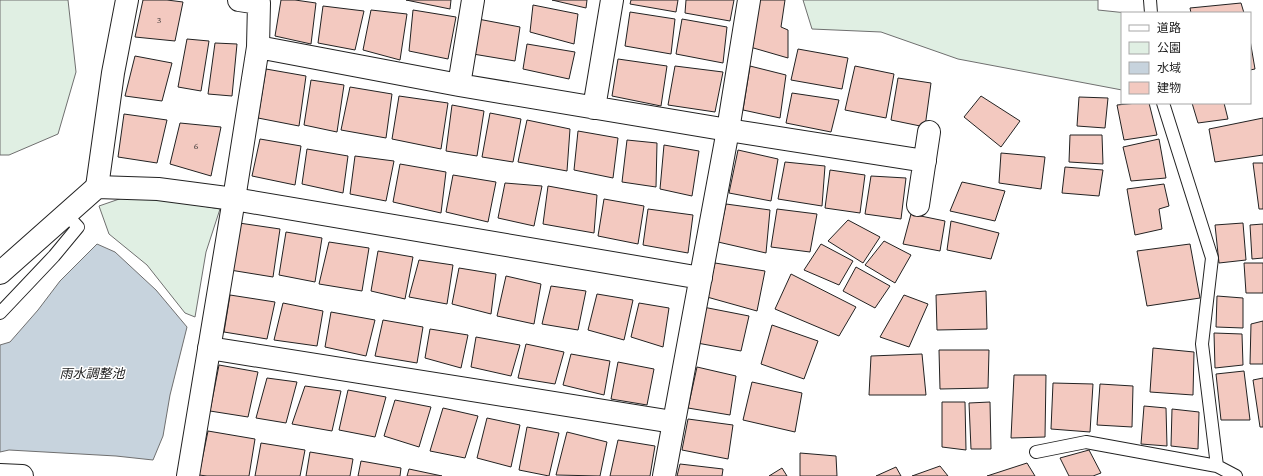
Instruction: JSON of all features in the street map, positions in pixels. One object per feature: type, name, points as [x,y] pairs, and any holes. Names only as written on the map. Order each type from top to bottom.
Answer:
[{"type":"street","points":[[0,273],[97,187],[113,73],[127,0]]},
{"type":"street","points":[[188,476],[258,47],[259,3],[239,0]]},
{"type":"street","points":[[459,85],[473,0]]},
{"type":"street","points":[[594,108],[612,0]]},
{"type":"street","points":[[664,476],[728,130],[749,0]]},
{"type":"street","points":[[258,47],[459,85],[925,161]]},
{"type":"street","points":[[918,205],[928,132]]},
{"type":"street","points":[[97,187],[158,189],[234,199],[701,278]]},
{"type":"street","points":[[209,348],[673,422]]},
{"type":"lane","points":[[1150,0],[1151,12]]},
{"type":"lane","points":[[1162,104],[1212,258],[1202,344],[1217,466]]},
{"type":"lane","points":[[0,313],[54,256],[78,227],[66,214]]},
{"type":"lane","points":[[1036,452],[1086,442],[1217,466],[1236,476]]},
{"type":"green space","points":[[0,0],[68,0],[76,72],[58,134],[9,155],[0,155]]},
{"type":"green space","points":[[803,0],[1098,0],[1098,10],[1121,12],[1121,90],[958,59],[881,32],[812,29]]},
{"type":"green space","points":[[128,196],[180,202],[220,209],[206,252],[195,317],[185,313],[147,265],[109,234],[99,206]]},
{"type":"water","name":"雨水調整池","points":[[97,244],[115,252],[156,290],[187,327],[170,395],[163,436],[153,460],[116,456],[9,450],[0,452],[0,345],[10,342],[38,310],[60,281]]},
{"type":"building","points":[[143,0],[183,2],[175,41],[135,37]]},
{"type":"building","points":[[281,0],[316,3],[311,44],[275,36]]},
{"type":"building","points":[[406,0],[451,0],[450,9]]},
{"type":"building","points":[[552,0],[587,0],[586,8]]},
{"type":"building","points":[[631,0],[678,0],[676,12],[630,4]]},
{"type":"building","points":[[686,0],[734,0],[730,21],[685,13]]},
{"type":"building","points":[[759,0],[785,0],[781,27],[788,30],[788,58],[750,47]]},
{"type":"building","points":[[1241,3],[1244,12],[1191,12],[1190,8]]},
{"type":"building","points":[[533,5],[578,14],[574,44],[530,32]]},
{"type":"building","points":[[323,6],[364,11],[355,50],[318,43]]},
{"type":"building","points":[[371,10],[407,14],[400,60],[363,50]]},
{"type":"building","points":[[413,10],[456,17],[448,59],[409,51]]},
{"type":"building","points":[[630,12],[675,19],[671,54],[625,46]]},
{"type":"building","points":[[478,19],[520,27],[515,61],[473,54]]},
{"type":"building","points":[[682,19],[727,27],[723,63],[676,54]]},
{"type":"building","points":[[187,39],[209,41],[201,91],[178,87]]},
{"type":"building","points":[[215,43],[237,44],[232,96],[208,94]]},
{"type":"building","points":[[527,44],[575,52],[569,79],[523,69]]},
{"type":"building","points":[[1251,46],[1255,69],[1251,70]]},
{"type":"building","points":[[798,49],[848,58],[842,89],[791,80]]},
{"type":"building","points":[[135,56],[172,63],[162,101],[125,96]]},
{"type":"building","points":[[618,59],[667,66],[661,106],[612,96]]},
{"type":"building","points":[[675,66],[723,72],[715,112],[668,105]]},
{"type":"building","points":[[750,66],[786,75],[780,118],[743,110]]},
{"type":"building","points":[[855,66],[894,74],[886,118],[845,110]]},
{"type":"building","points":[[266,69],[306,76],[299,126],[258,118]]},
{"type":"building","points":[[898,78],[931,83],[925,127],[891,120]]},
{"type":"building","points":[[311,80],[344,85],[337,132],[304,125]]},
{"type":"building","points":[[350,87],[392,94],[386,138],[341,130]]},
{"type":"building","points":[[792,93],[839,100],[831,132],[786,123]]},
{"type":"building","points":[[399,96],[448,103],[441,149],[392,139]]},
{"type":"building","points":[[981,96],[1020,121],[1001,147],[964,117]]},
{"type":"building","points":[[1079,97],[1108,98],[1105,128],[1077,126]]},
{"type":"building","points":[[1149,104],[1157,135],[1124,140],[1117,105]]},
{"type":"building","points":[[1192,104],[1224,104],[1228,119],[1198,123]]},
{"type":"building","points":[[452,105],[484,111],[477,156],[446,151]]},
{"type":"building","points":[[490,113],[521,119],[513,162],[482,157]]},
{"type":"building","points":[[124,114],[167,120],[157,163],[118,157]]},
{"type":"building","points":[[1263,118],[1263,155],[1215,162],[1209,129]]},
{"type":"building","points":[[527,120],[570,129],[567,171],[518,162]]},
{"type":"building","points":[[180,123],[221,127],[211,176],[170,164]]},
{"type":"building","points":[[578,131],[618,138],[613,178],[574,170]]},
{"type":"building","points":[[1070,135],[1102,135],[1103,164],[1069,162]]},
{"type":"building","points":[[260,139],[301,146],[295,185],[252,176]]},
{"type":"building","points":[[1159,139],[1166,178],[1131,181],[1123,147]]},
{"type":"building","points":[[627,140],[657,143],[656,187],[622,182]]},
{"type":"building","points":[[664,145],[699,151],[692,196],[660,189]]},
{"type":"building","points":[[307,149],[348,156],[343,193],[302,184]]},
{"type":"building","points":[[738,150],[778,159],[771,201],[729,193]]},
{"type":"building","points":[[1001,153],[1045,157],[1041,189],[999,183]]},
{"type":"building","points":[[355,156],[394,161],[386,201],[350,194]]},
{"type":"building","points":[[785,162],[825,166],[822,206],[778,199]]},
{"type":"building","points":[[1253,163],[1263,163],[1263,209],[1259,209]]},
{"type":"building","points":[[400,164],[446,172],[441,213],[393,202]]},
{"type":"building","points":[[1065,167],[1103,170],[1099,196],[1062,193]]},
{"type":"building","points":[[830,170],[865,175],[860,213],[825,208]]},
{"type":"building","points":[[453,175],[496,182],[488,222],[446,212]]},
{"type":"building","points":[[871,176],[906,178],[901,219],[865,214]]},
{"type":"building","points":[[962,182],[1005,191],[995,221],[950,211]]},
{"type":"building","points":[[505,183],[542,186],[534,226],[498,218]]},
{"type":"building","points":[[1164,184],[1169,206],[1159,209],[1162,229],[1135,235],[1127,189]]},
{"type":"building","points":[[548,186],[597,195],[594,233],[543,224]]},
{"type":"building","points":[[604,199],[644,206],[638,244],[598,236]]},
{"type":"building","points":[[726,204],[770,210],[766,253],[718,242]]},
{"type":"building","points":[[648,209],[693,215],[688,253],[643,245]]},
{"type":"building","points":[[777,209],[817,214],[810,252],[771,247]]},
{"type":"building","points":[[911,214],[945,221],[940,251],[903,244]]},
{"type":"building","points":[[848,220],[880,237],[863,263],[828,241]]},
{"type":"building","points":[[951,221],[999,233],[991,259],[947,250]]},
{"type":"building","points":[[239,223],[280,229],[273,277],[230,270]]},
{"type":"building","points":[[1243,223],[1246,260],[1219,263],[1215,225]]},
{"type":"building","points":[[1263,224],[1263,258],[1252,259],[1250,225]]},
{"type":"building","points":[[286,232],[322,238],[315,282],[279,275]]},
{"type":"building","points":[[884,241],[911,255],[895,283],[865,265]]},
{"type":"building","points":[[329,242],[369,248],[362,291],[319,284]]},
{"type":"building","points":[[821,244],[853,261],[839,285],[804,270]]},
{"type":"building","points":[[1190,244],[1200,298],[1147,306],[1137,251]]},
{"type":"building","points":[[378,251],[413,257],[405,299],[371,291]]},
{"type":"building","points":[[419,260],[453,265],[447,304],[409,297]]},
{"type":"building","points":[[715,263],[765,271],[757,311],[707,297]]},
{"type":"building","points":[[1244,263],[1263,263],[1263,293],[1246,293]]},
{"type":"building","points":[[856,267],[890,286],[875,308],[843,291]]},
{"type":"building","points":[[459,268],[496,274],[491,314],[452,304]]},
{"type":"building","points":[[791,274],[856,307],[839,336],[775,309]]},
{"type":"building","points":[[506,276],[541,284],[534,324],[497,316]]},
{"type":"building","points":[[551,286],[586,291],[578,330],[542,324]]},
{"type":"building","points":[[986,291],[987,329],[937,330],[936,295]]},
{"type":"building","points":[[597,294],[633,300],[624,340],[588,330]]},
{"type":"building","points":[[230,295],[275,302],[267,339],[224,332]]},
{"type":"building","points":[[904,295],[928,304],[909,347],[880,337]]},
{"type":"building","points":[[1217,296],[1243,298],[1243,328],[1216,327]]},
{"type":"building","points":[[283,303],[323,311],[317,346],[274,340]]},
{"type":"building","points":[[639,303],[669,308],[663,347],[631,337]]},
{"type":"building","points":[[703,307],[749,316],[741,351],[697,343]]},
{"type":"building","points":[[331,312],[375,320],[366,356],[325,347]]},
{"type":"building","points":[[383,320],[423,327],[417,363],[375,356]]},
{"type":"building","points":[[1263,321],[1263,364],[1250,364],[1251,324]]},
{"type":"building","points":[[772,325],[818,341],[804,379],[761,364]]},
{"type":"building","points":[[430,329],[468,335],[461,368],[425,358]]},
{"type":"building","points":[[1214,333],[1242,334],[1243,365],[1215,368]]},
{"type":"building","points":[[476,337],[520,345],[511,376],[471,367]]},
{"type":"building","points":[[526,344],[564,352],[555,384],[518,378]]},
{"type":"building","points":[[1153,348],[1194,352],[1193,395],[1150,392]]},
{"type":"building","points":[[939,350],[989,350],[988,388],[940,389]]},
{"type":"building","points":[[571,354],[610,361],[604,395],[563,385]]},
{"type":"building","points":[[922,354],[926,395],[869,395],[871,356]]},
{"type":"building","points":[[618,362],[654,369],[647,405],[611,399]]},
{"type":"building","points":[[219,365],[258,372],[248,417],[210,411]]},
{"type":"building","points":[[697,367],[736,376],[730,415],[688,408]]},
{"type":"building","points":[[1244,371],[1250,420],[1221,420],[1216,374]]},
{"type":"building","points":[[1014,375],[1046,375],[1045,437],[1011,438]]},
{"type":"building","points":[[267,378],[297,382],[286,423],[256,418]]},
{"type":"building","points":[[1263,378],[1263,427],[1260,427],[1253,380]]},
{"type":"building","points":[[752,382],[802,393],[795,432],[743,420]]},
{"type":"building","points":[[1053,383],[1093,384],[1090,432],[1051,429]]},
{"type":"building","points":[[1100,384],[1133,386],[1132,427],[1097,425]]},
{"type":"building","points":[[305,386],[341,391],[332,431],[292,424]]},
{"type":"building","points":[[348,390],[386,397],[375,437],[339,430]]},
{"type":"building","points":[[395,400],[431,407],[419,447],[384,436]]},
{"type":"building","points":[[942,402],[965,402],[966,450],[942,447]]},
{"type":"building","points":[[990,402],[991,449],[971,449],[969,403]]},
{"type":"building","points":[[1144,406],[1166,408],[1167,446],[1141,444]]},
{"type":"building","points":[[443,408],[478,416],[465,458],[430,451]]},
{"type":"building","points":[[1172,409],[1199,412],[1198,449],[1171,446]]},
{"type":"building","points":[[487,418],[520,425],[511,467],[477,458]]},
{"type":"building","points":[[688,419],[733,425],[728,459],[682,450]]},
{"type":"building","points":[[527,427],[559,433],[549,476],[519,470]]},
{"type":"building","points":[[208,431],[255,439],[249,476],[199,475]]},
{"type":"building","points":[[567,432],[607,442],[600,476],[556,475]]},
{"type":"building","points":[[618,440],[655,446],[650,476],[610,476]]},
{"type":"building","points":[[261,443],[305,450],[300,476],[255,476]]},
{"type":"building","points":[[1089,450],[1101,473],[1093,476],[1069,476],[1060,458]]},
{"type":"building","points":[[310,452],[353,459],[350,476],[306,476]]},
{"type":"building","points":[[800,453],[836,456],[837,476],[800,476]]},
{"type":"building","points":[[361,461],[401,468],[400,476],[358,476]]},
{"type":"building","points":[[1027,463],[1035,476],[987,476]]},
{"type":"building","points":[[680,464],[723,469],[722,476],[677,476]]},
{"type":"building","points":[[940,466],[948,476],[912,476]]},
{"type":"building","points":[[896,467],[901,476],[876,476]]},
{"type":"building","points":[[782,468],[787,476],[769,476]]},
{"type":"building","points":[[409,469],[442,476],[407,476]]}]
